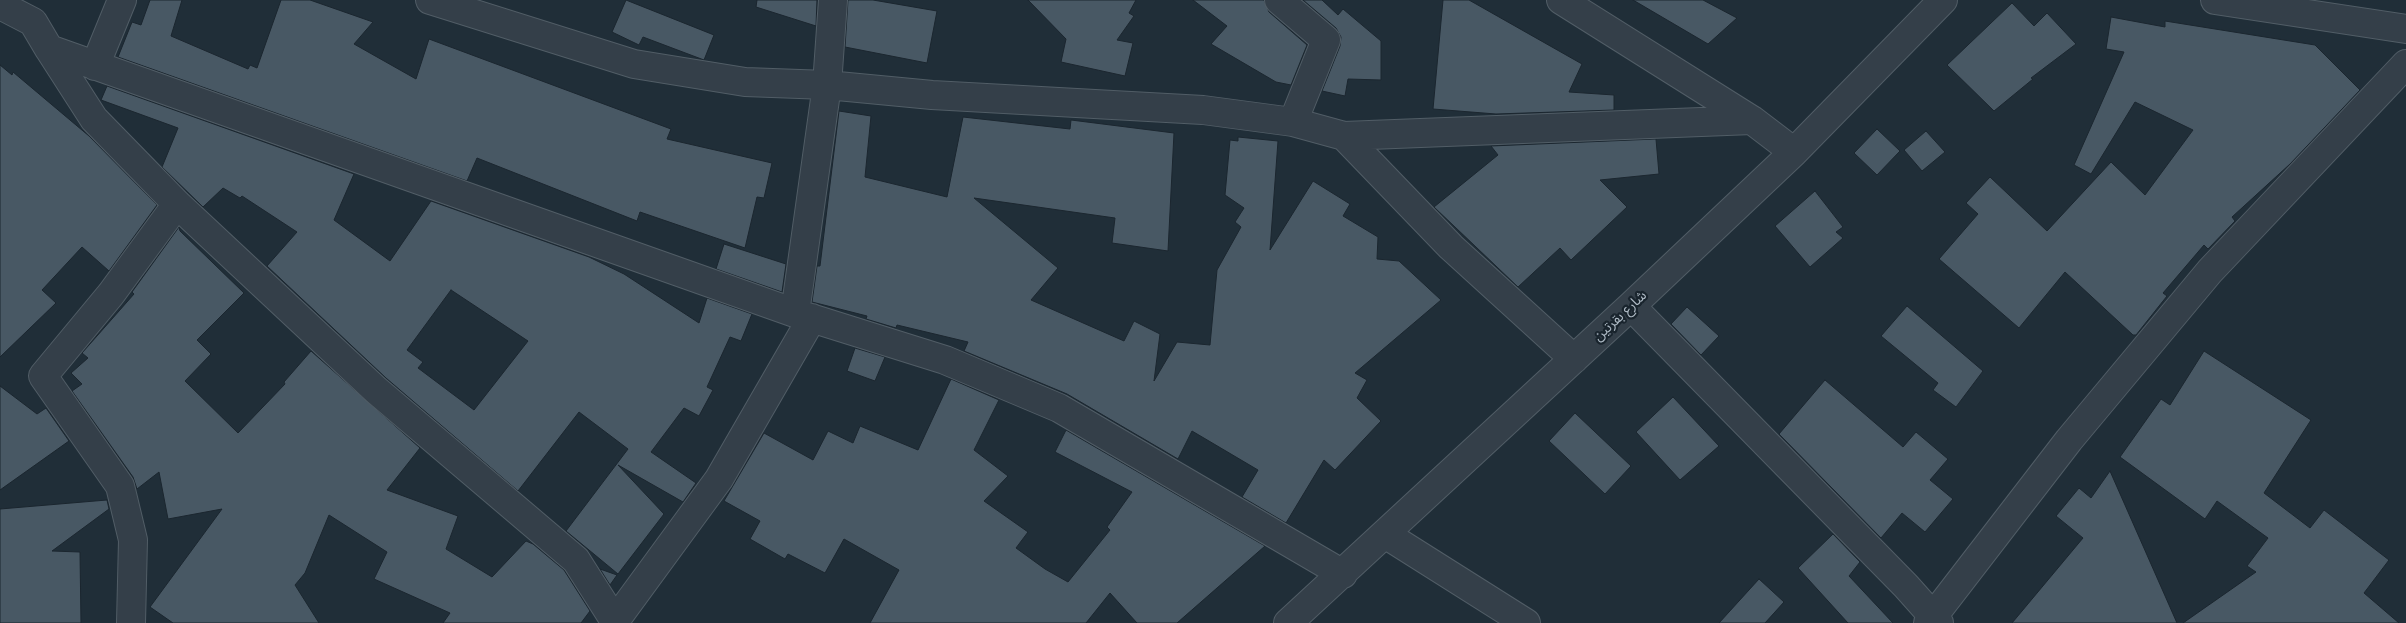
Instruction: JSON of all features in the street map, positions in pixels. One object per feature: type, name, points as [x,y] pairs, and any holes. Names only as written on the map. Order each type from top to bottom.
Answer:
[{"type":"street","points":[[95,66],[122,0]]},
{"type":"street","points":[[430,0],[634,64],[745,82],[827,85],[932,95],[1203,110],[1293,122],[1344,136],[1752,120]]},
{"type":"street","points":[[0,5],[33,22],[48,49],[94,118],[177,204],[376,390],[576,560],[616,622],[718,479],[804,315],[827,85],[833,0]]},
{"type":"street","points":[[1279,0],[1326,40],[1293,122]]},
{"type":"street","points":[[1561,0],[1752,120],[1794,152]]},
{"type":"street","name":"شارع بقرتين","points":[[1288,623],[1631,306],[1794,152],[1943,0]]},
{"type":"street","points":[[2215,0],[2406,29]]},
{"type":"street","points":[[48,49],[804,315],[945,360],[1059,408],[1343,574]]},
{"type":"street","points":[[1631,306],[1906,586],[1933,621],[2069,440],[2210,271],[2406,64]]},
{"type":"street","points":[[1344,136],[1450,247],[1574,359]]},
{"type":"street","points":[[131,623],[133,540],[120,486],[43,376],[111,294],[177,204]]},
{"type":"street","points":[[1385,534],[1526,623]]},
{"type":"building","points":[[150,0],[182,0],[171,36],[248,69],[250,65],[257,68],[281,0],[310,0],[373,22],[354,44],[416,79],[429,39],[671,129],[667,139],[772,163],[764,198],[757,197],[745,248],[640,212],[637,221],[477,158],[467,181],[118,57],[132,22],[141,25]]},
{"type":"building","points":[[626,0],[714,35],[704,60],[643,37],[639,45],[612,32]]},
{"type":"building","points":[[757,0],[817,0],[816,26],[756,7]]},
{"type":"building","points":[[848,0],[873,0],[937,11],[927,63],[845,47]]},
{"type":"building","points":[[1028,0],[1136,0],[1129,13],[1134,16],[1117,40],[1133,43],[1125,76],[1061,62],[1066,39]]},
{"type":"building","points":[[1193,0],[1264,0],[1269,12],[1307,45],[1291,85],[1276,82],[1211,44],[1227,26]]},
{"type":"building","points":[[1303,0],[1322,0],[1338,15],[1343,9],[1381,41],[1381,80],[1348,79],[1345,96],[1322,91],[1340,46],[1341,37],[1336,28]]},
{"type":"building","points":[[1443,0],[1469,0],[1582,64],[1569,92],[1614,95],[1614,110],[1496,114],[1433,109]]},
{"type":"building","points":[[1633,0],[1703,0],[1737,18],[1708,44]]},
{"type":"building","points":[[2012,3],[2034,26],[2047,13],[2076,44],[2031,78],[2033,79],[1994,111],[1947,65]]},
{"type":"building","points":[[2111,17],[2165,27],[2165,21],[2315,45],[2360,90],[2290,164],[2232,217],[2235,221],[2208,249],[2204,245],[2163,293],[2167,296],[2136,335],[2133,335],[2065,272],[2019,328],[1939,259],[1978,214],[1966,203],[1990,177],[2047,231],[2111,162],[2145,195],[2193,130],[2135,102],[2091,174],[2074,165],[2124,52],[2106,49]]},
{"type":"building","points":[[0,65],[12,75],[13,72],[89,136],[157,205],[109,271],[82,247],[42,290],[56,303],[0,357]]},
{"type":"building","points":[[107,86],[354,174],[334,220],[390,261],[431,201],[589,257],[624,274],[699,323],[707,298],[752,314],[741,341],[730,337],[707,387],[713,390],[699,416],[684,408],[651,452],[696,483],[683,502],[618,465],[664,514],[618,574],[566,531],[628,449],[579,412],[518,491],[386,378],[267,266],[297,232],[242,196],[240,198],[223,188],[203,207],[162,167],[178,128],[101,100]],"holes":[[[451,290],[528,341],[474,410],[418,368],[423,362],[407,350]]]},
{"type":"building","points":[[839,111],[871,116],[865,177],[947,197],[963,117],[1070,129],[1071,120],[1174,133],[1168,251],[1112,243],[1115,218],[974,198],[1058,268],[1031,300],[1124,341],[1134,321],[1160,334],[1154,381],[1177,342],[1210,345],[1217,270],[1241,227],[1235,222],[1244,208],[1225,195],[1230,140],[1238,141],[1238,137],[1278,141],[1270,250],[1313,181],[1350,204],[1343,216],[1378,237],[1377,259],[1399,261],[1441,300],[1355,373],[1367,380],[1357,398],[1381,421],[1335,470],[1324,460],[1286,523],[1242,497],[1258,470],[1192,431],[1178,459],[1067,394],[964,351],[968,342],[897,325],[896,328],[866,319],[867,316],[812,302],[817,266],[820,266]]},
{"type":"building","points":[[1877,129],[1900,151],[1877,175],[1854,153]]},
{"type":"building","points":[[1926,131],[1945,152],[1922,171],[1904,150]]},
{"type":"building","points":[[1656,139],[1659,174],[1600,180],[1627,207],[1571,260],[1560,248],[1518,287],[1434,207],[1498,155],[1491,146]]},
{"type":"building","points":[[1815,191],[1843,227],[1836,232],[1843,238],[1810,267],[1775,226]]},
{"type":"building","points":[[179,227],[180,231],[244,293],[197,340],[211,354],[185,381],[238,433],[285,384],[284,382],[311,351],[420,448],[387,490],[458,516],[446,549],[492,577],[526,541],[533,544],[564,570],[590,611],[581,623],[443,623],[450,613],[374,579],[387,552],[329,515],[305,573],[295,585],[319,623],[173,623],[150,607],[222,509],[168,519],[159,472],[137,489],[133,477],[72,391],[82,384],[71,373],[88,358],[82,353],[134,294],[132,292]]},
{"type":"building","points":[[724,244],[786,264],[782,292],[716,269]]},
{"type":"building","points":[[1907,306],[1983,371],[1956,407],[1933,390],[1938,383],[1881,336]]},
{"type":"building","points":[[1687,307],[1719,336],[1701,355],[1671,324]]},
{"type":"building","points":[[855,348],[885,357],[875,381],[847,371]]},
{"type":"building","points":[[2204,351],[2311,420],[2264,493],[2310,528],[2324,510],[2389,560],[2364,593],[2399,623],[2183,623],[2256,572],[2247,566],[2268,538],[2217,501],[2205,519],[2120,457],[2161,399],[2170,405]]},
{"type":"building","points":[[951,379],[999,400],[974,450],[1008,476],[984,501],[1028,532],[1016,548],[1045,569],[1068,582],[1110,530],[1107,527],[1132,492],[1055,452],[1066,430],[1265,546],[1177,623],[1137,623],[1110,593],[1086,623],[870,623],[899,570],[844,539],[825,573],[788,554],[785,559],[750,539],[760,521],[724,501],[764,433],[813,460],[828,431],[853,443],[860,426],[918,450]]},
{"type":"building","points":[[1825,380],[1903,447],[1916,432],[1948,459],[1930,480],[1953,499],[1925,532],[1902,513],[1881,538],[1779,434]]},
{"type":"building","points":[[0,386],[37,414],[46,408],[69,441],[0,490]]},
{"type":"building","points":[[1673,397],[1719,446],[1680,480],[1636,432]]},
{"type":"building","points":[[1575,413],[1631,466],[1605,494],[1549,441]]},
{"type":"building","points":[[2110,471],[2177,623],[2012,623],[2083,538],[2056,516],[2079,488],[2091,498]]},
{"type":"building","points":[[107,500],[109,509],[52,551],[80,552],[81,623],[0,623],[0,509]]},
{"type":"building","points":[[1833,534],[1860,562],[1849,576],[1893,623],[1848,623],[1798,568]]},
{"type":"building","points":[[600,569],[617,575],[610,585]]},
{"type":"building","points":[[1759,579],[1784,602],[1765,623],[1719,623]]}]
